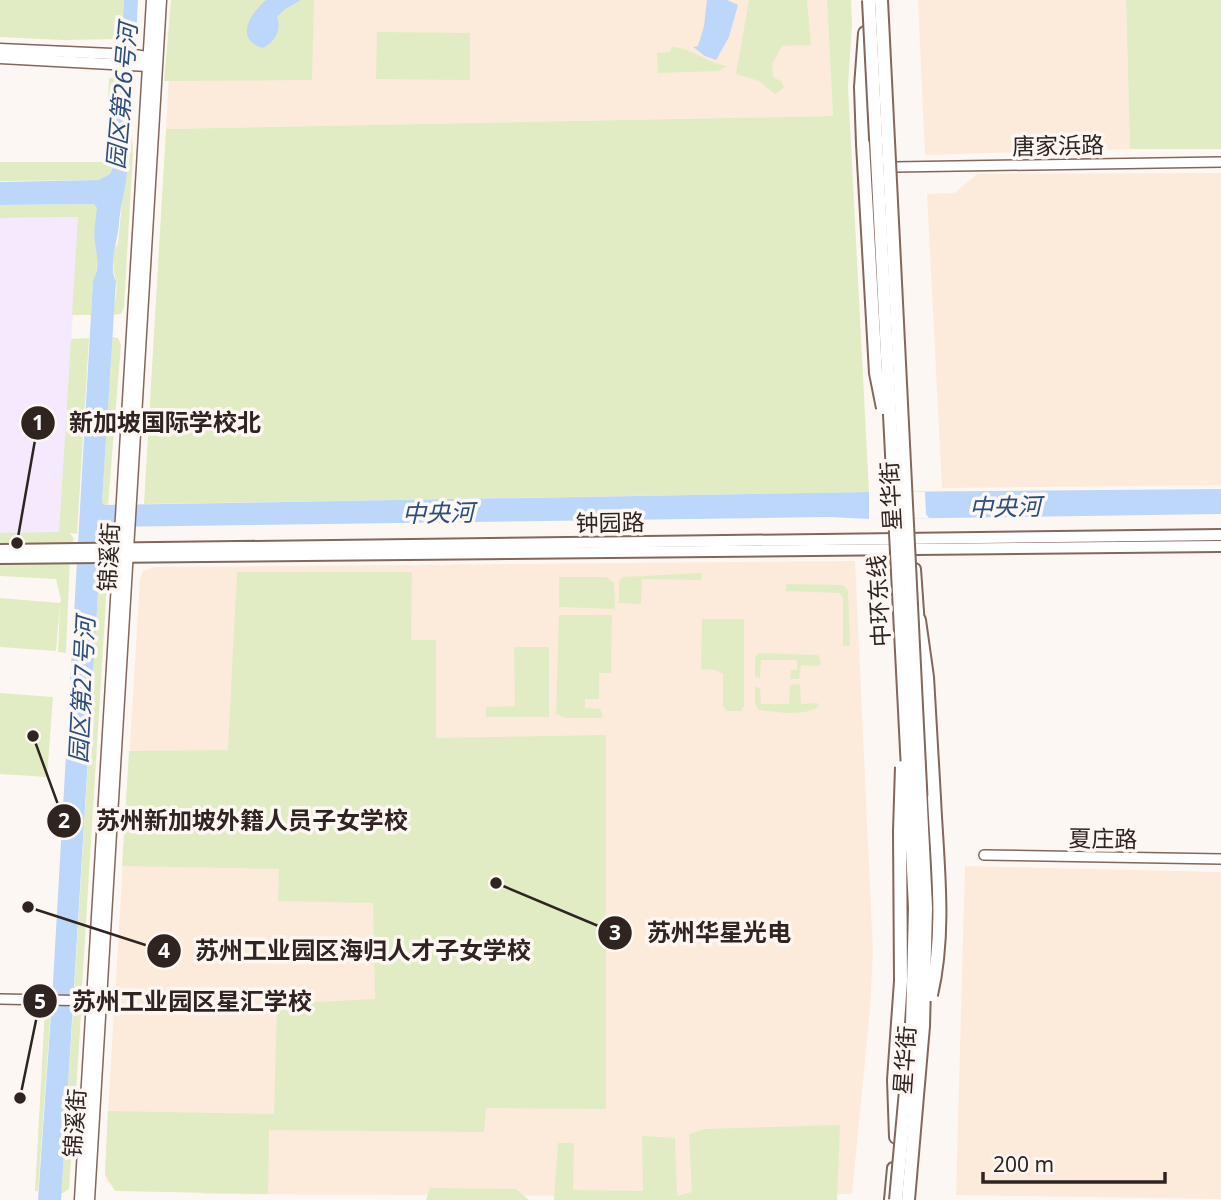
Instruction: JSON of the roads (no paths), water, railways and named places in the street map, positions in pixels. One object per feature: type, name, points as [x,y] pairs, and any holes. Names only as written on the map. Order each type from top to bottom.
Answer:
[{"type":"highway","name":"中环东线","points":[[869,0],[915,938],[912,1025],[896,1200]]},
{"type":"highway","name":"中环东线","points":[[881,0],[923,830],[926,938],[923,1026],[908,1200]]},
{"type":"highway","points":[[865,33],[861,87],[876,373],[891,444]]},
{"type":"highway","points":[[919,620],[927,677],[938,893],[935,977],[923,1026]]},
{"type":"highway","points":[[896,1137],[894,1080],[902,937],[901,786],[906,725]]},
{"type":"main road","name":"锦溪街","points":[[80,1200],[96,1001],[126,504],[151,62],[152,0]]},
{"type":"main road","name":"锦溪街","points":[[151,62],[160,0]]},
{"type":"main road","name":"星华街","points":[[863,0],[881,372],[891,518],[907,937],[890,1200]]},
{"type":"main road","name":"星华街","points":[[887,0],[933,938],[913,1200]]},
{"type":"main road","points":[[0,49],[151,62]]},
{"type":"main road","points":[[0,58],[121,59]]},
{"type":"main road","name":"钟园路","points":[[0,550],[123,552],[892,545],[1221,536]]},
{"type":"main road","name":"钟园路","points":[[913,544],[1221,546]]},
{"type":"main road","name":"钟园路","points":[[0,558],[74,552]]},
{"type":"main road","name":"锦溪街","points":[[89,1200],[96,1001]]},
{"type":"street","name":"唐家浜路","points":[[895,167],[1221,162]]},
{"type":"street","name":"夏庄路","points":[[984,855],[1221,859]]},
{"type":"street","points":[[0,999],[96,1001]]},
{"type":"water","points":[[124,0],[138,0],[126,178],[113,261],[116,281],[102,502],[104,505],[1221,489],[1221,514],[105,527],[99,534],[99,577],[61,1200],[38,1200],[93,280],[97,266],[94,234],[97,208],[94,204],[0,205],[0,182],[98,180],[110,174],[114,165]]},
{"type":"water","points":[[266,0],[301,0],[277,17],[279,26],[276,35],[263,48],[249,39],[247,32],[255,12]]},
{"type":"water","points":[[707,0],[727,0],[738,5],[729,37],[716,60],[693,47],[698,46],[704,26]]},
{"type":"place","name":"新加坡国际学校北","points":[[17,543]]},
{"type":"place","name":"苏州新加坡外籍人员子女学校","points":[[33,736]]},
{"type":"place","name":"苏州华星光电","points":[[496,883]]},
{"type":"place","name":"苏州工业园区海归人才子女学校","points":[[28,907]]},
{"type":"place","name":"苏州工业园区星汇学校","points":[[20,1098]]},
{"type":"water label","name":"园区第26号河","points":[[121,96]]},
{"type":"water label","name":"中央河","points":[[1005,506]]},
{"type":"water label","name":"中央河","points":[[438,512]]},
{"type":"water label","name":"园区第27号河","points":[[81,690]]}]
